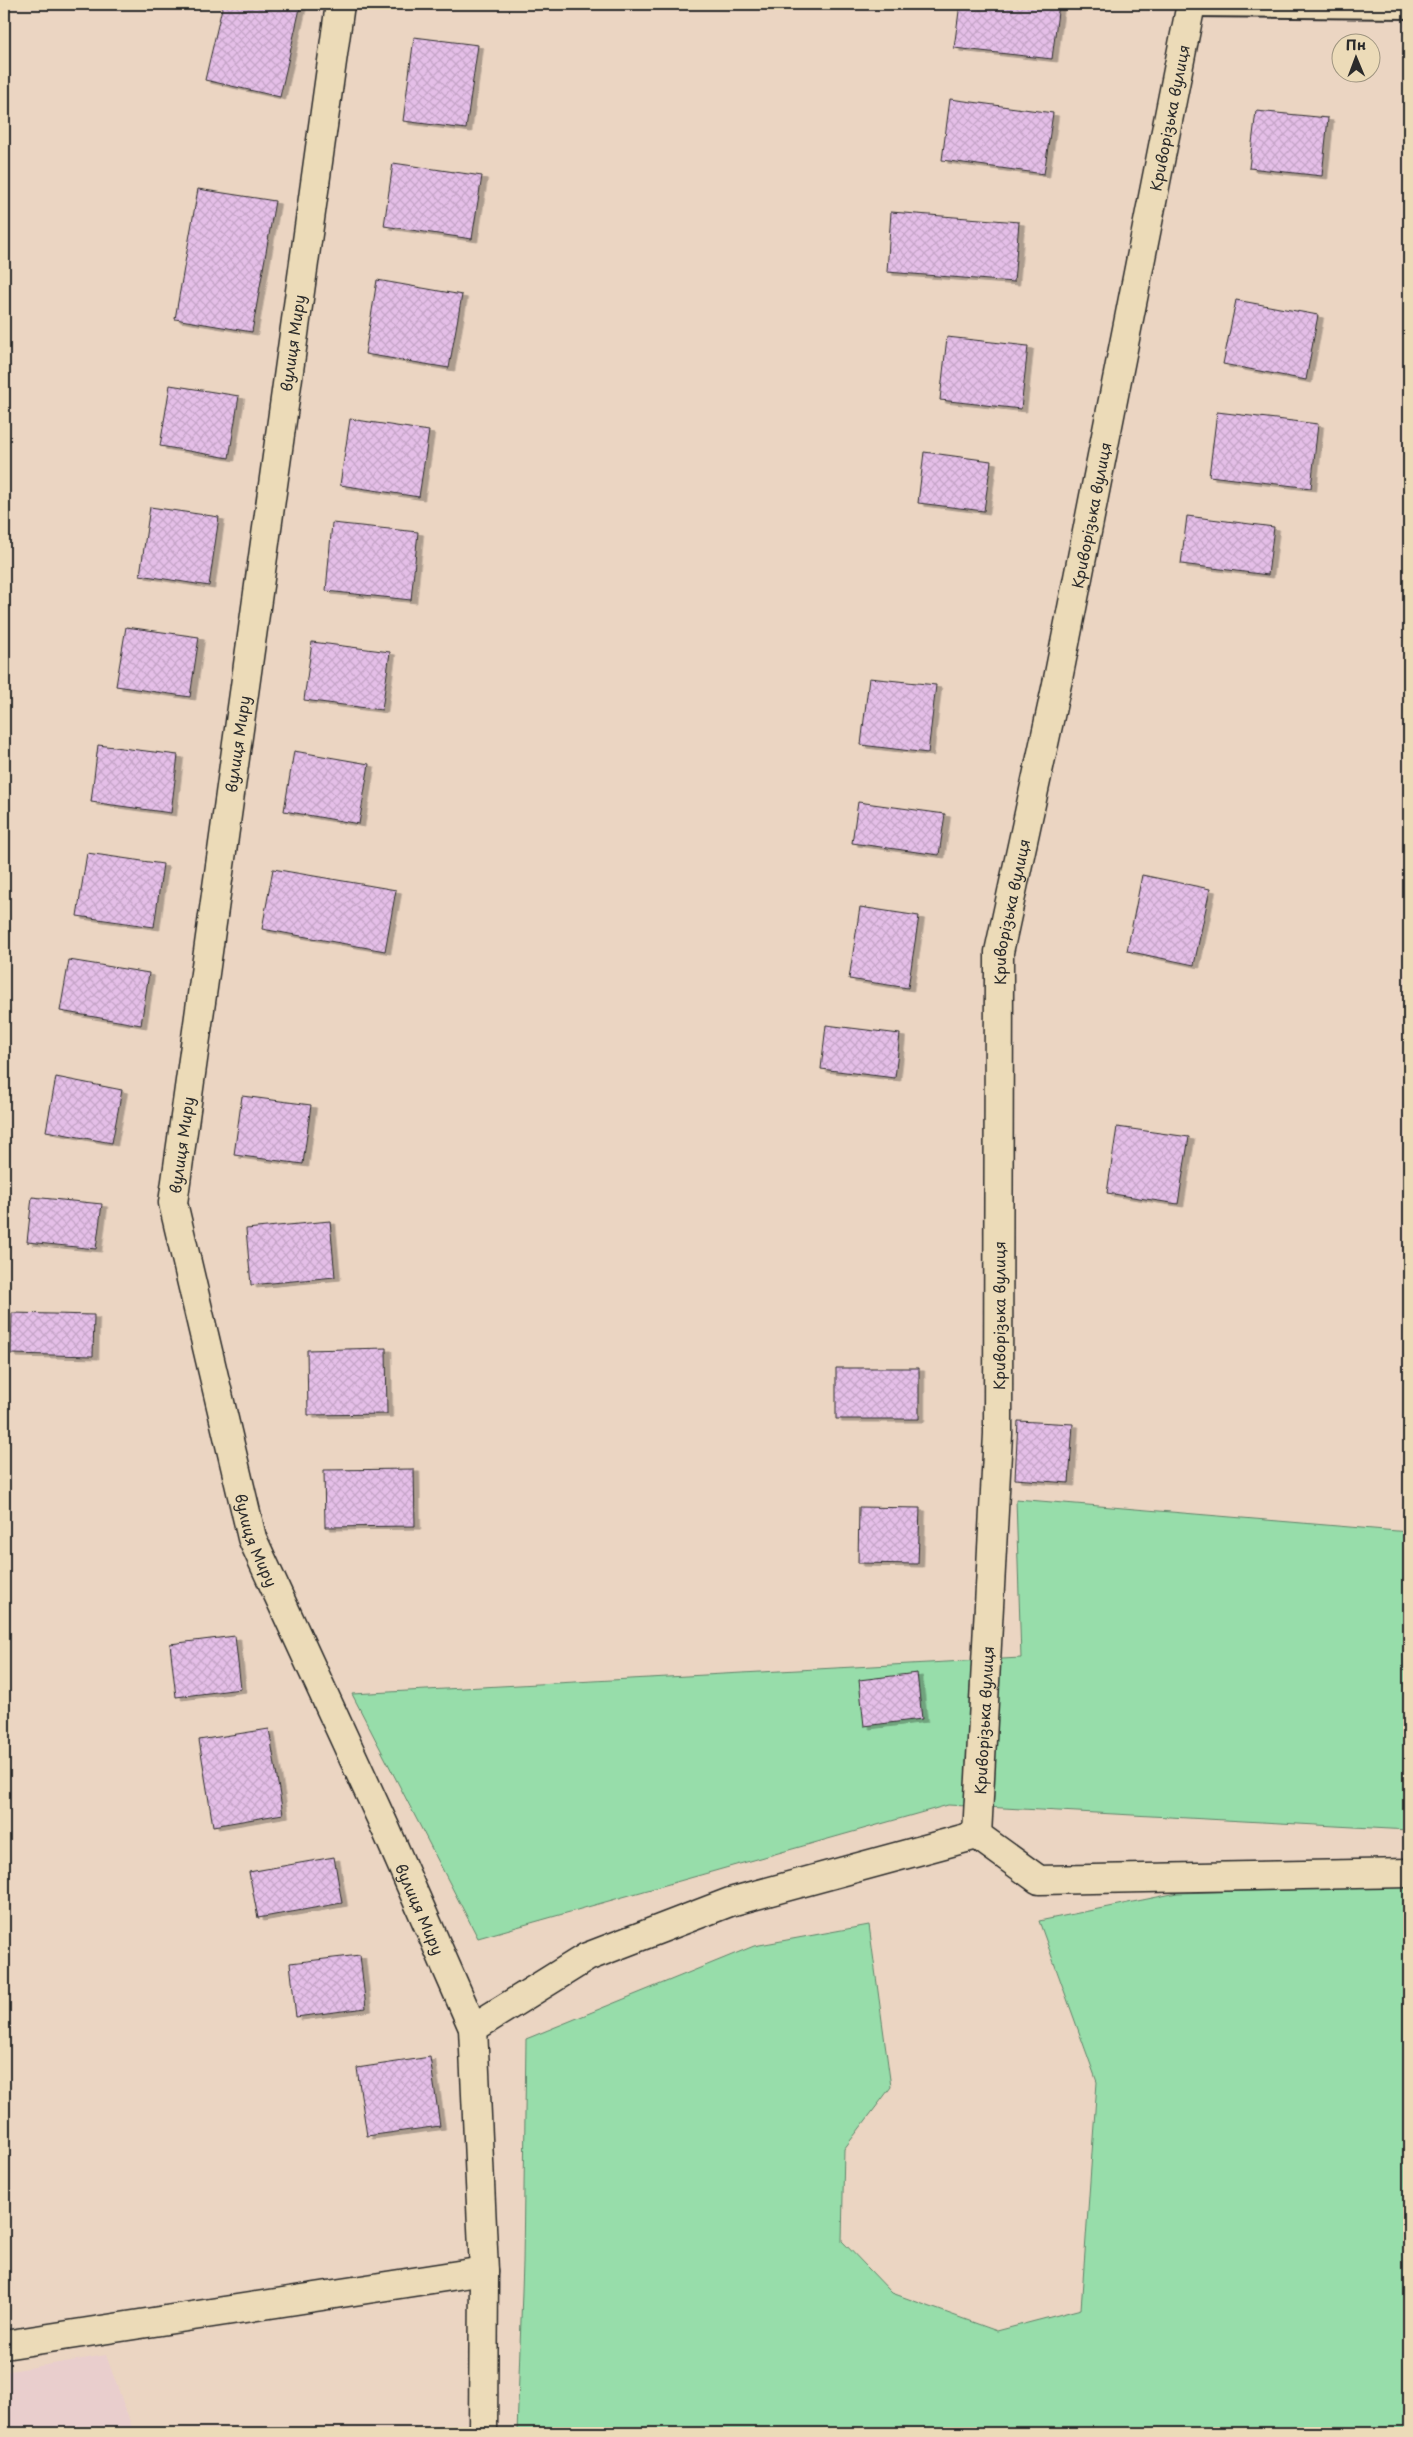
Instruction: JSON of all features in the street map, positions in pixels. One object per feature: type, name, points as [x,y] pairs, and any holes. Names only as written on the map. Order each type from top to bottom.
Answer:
[{"type":"street","name":"вулиця Миру","points":[[340,4],[174,1203],[252,1538],[385,1827],[473,2028],[484,2271],[483,2433]]},
{"type":"street","name":"Криворізька вулиця","points":[[977,1835],[998,1434],[999,952],[1058,679],[1190,6]]},
{"type":"street","points":[[473,2028],[587,1958],[730,1902],[977,1835],[1039,1880],[1409,1873]]},
{"type":"street","points":[[4,2345],[484,2271]]},
{"type":"lane","points":[[1190,6],[1409,10]]},
{"type":"shaded area","points":[[106,2355],[134,2433],[4,2433],[4,2372]]},
{"type":"green space","points":[[1016,1499],[1409,1532],[1409,1830],[948,1805],[478,1938],[352,1694],[1021,1658]]},
{"type":"green space","points":[[1409,1886],[1409,2433],[517,2433],[523,2263],[526,2039],[754,1946],[869,1925],[891,2087],[844,2149],[842,2241],[892,2293],[997,2331],[1081,2309],[1097,2082],[1039,1921],[1177,1893]]},
{"type":"building","points":[[223,4],[301,4],[280,97],[205,80]]},
{"type":"building","points":[[960,4],[1059,4],[1052,59],[954,48]]},
{"type":"building","points":[[414,37],[478,45],[466,129],[403,121]]},
{"type":"building","points":[[950,99],[1053,113],[1044,174],[942,160]]},
{"type":"building","points":[[1256,111],[1328,118],[1322,176],[1249,168]]},
{"type":"building","points":[[393,163],[482,176],[472,239],[384,226]]},
{"type":"building","points":[[198,189],[275,201],[252,332],[175,319]]},
{"type":"building","points":[[891,212],[1019,222],[1014,282],[887,272]]},
{"type":"building","points":[[377,280],[462,295],[449,368],[365,354]]},
{"type":"building","points":[[1236,300],[1318,315],[1306,380],[1223,364]]},
{"type":"building","points":[[947,337],[1028,346],[1021,409],[940,400]]},
{"type":"building","points":[[170,385],[239,396],[229,458],[160,446]]},
{"type":"building","points":[[1217,412],[1318,424],[1311,488],[1209,476]]},
{"type":"building","points":[[350,419],[429,431],[419,497],[340,485]]},
{"type":"building","points":[[924,452],[991,461],[984,511],[918,503]]},
{"type":"building","points":[[150,507],[219,517],[209,586],[140,575]]},
{"type":"building","points":[[1187,516],[1274,527],[1268,575],[1181,564]]},
{"type":"building","points":[[332,523],[418,532],[411,600],[326,591]]},
{"type":"building","points":[[126,627],[199,637],[190,697],[116,686]]},
{"type":"building","points":[[312,642],[390,652],[382,710],[304,700]]},
{"type":"building","points":[[869,678],[936,685],[928,753],[861,745]]},
{"type":"building","points":[[98,745],[178,755],[171,813],[91,802]]},
{"type":"building","points":[[294,751],[369,764],[359,824],[284,811]]},
{"type":"building","points":[[858,802],[945,814],[939,855],[852,843]]},
{"type":"building","points":[[87,853],[163,864],[154,927],[77,916]]},
{"type":"building","points":[[273,869],[396,890],[385,951],[262,929]]},
{"type":"building","points":[[1142,875],[1210,889],[1194,965],[1127,951]]},
{"type":"building","points":[[860,907],[919,916],[908,988],[849,979]]},
{"type":"building","points":[[69,960],[149,973],[141,1025],[60,1011]]},
{"type":"building","points":[[826,1025],[900,1034],[895,1078],[821,1069]]},
{"type":"building","points":[[56,1077],[122,1090],[112,1143],[46,1131]]},
{"type":"building","points":[[242,1096],[311,1105],[303,1164],[234,1155]]},
{"type":"building","points":[[1117,1127],[1189,1137],[1178,1204],[1107,1193]]},
{"type":"building","points":[[32,1197],[102,1204],[96,1249],[27,1242]]},
{"type":"building","points":[[330,1221],[335,1277],[251,1285],[246,1229]]},
{"type":"building","points":[[12,1313],[94,1315],[93,1356],[11,1354]]},
{"type":"building","points":[[386,1348],[387,1414],[308,1415],[307,1350]]},
{"type":"building","points":[[836,1368],[919,1368],[919,1419],[836,1419]]},
{"type":"building","points":[[1018,1421],[1073,1424],[1069,1483],[1015,1479]]},
{"type":"building","points":[[414,1469],[415,1526],[325,1527],[324,1470]]},
{"type":"building","points":[[859,1507],[920,1508],[918,1564],[858,1563]]},
{"type":"building","points":[[235,1636],[241,1689],[176,1697],[170,1644]]},
{"type":"building","points":[[917,1673],[922,1719],[864,1726],[859,1680]]},
{"type":"building","points":[[269,1729],[283,1814],[213,1826],[199,1740]]},
{"type":"building","points":[[334,1857],[342,1903],[258,1918],[249,1872]]},
{"type":"building","points":[[360,1955],[366,2008],[296,2017],[290,1963]]},
{"type":"building","points":[[430,2057],[440,2126],[367,2136],[357,2068]]}]
